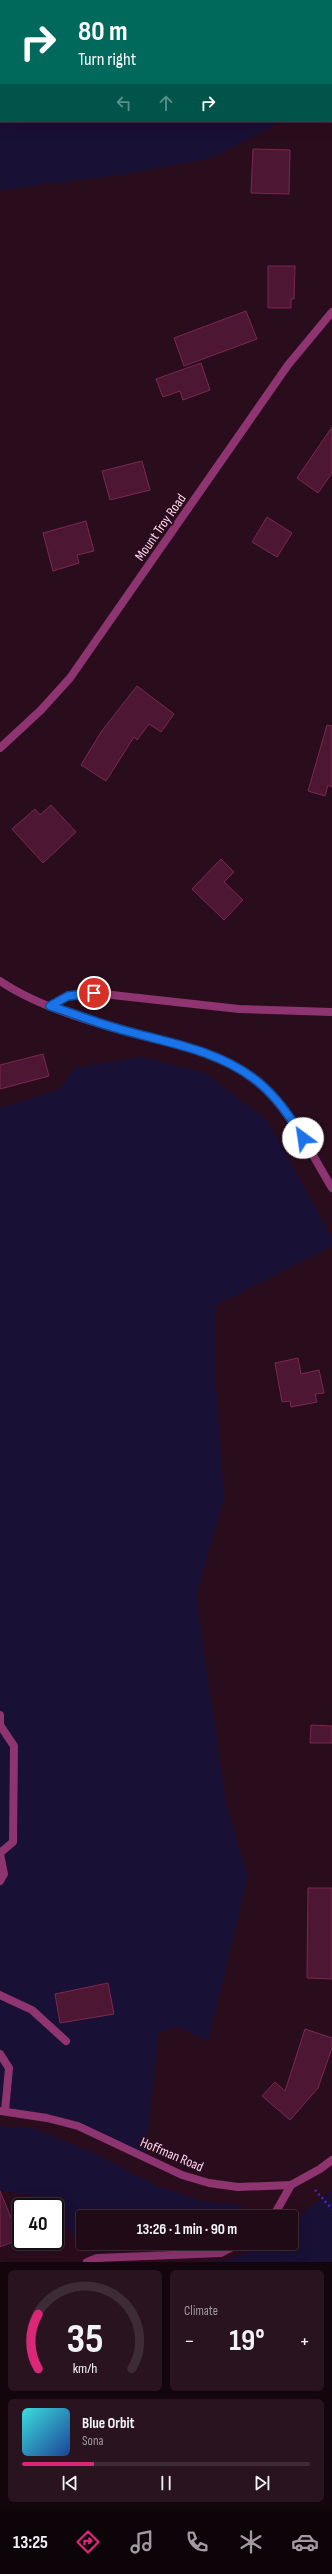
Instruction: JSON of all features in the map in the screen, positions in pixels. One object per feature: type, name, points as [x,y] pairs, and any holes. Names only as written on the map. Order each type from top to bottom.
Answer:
[{"type":"street","name":"Mount Troy Road","points":[[0,748],[41,710],[70,678],[284,372],[332,312]]},
{"type":"street","points":[[0,981],[50,1006],[117,1028],[191,1048],[224,1061],[253,1078],[288,1113],[332,1188]]},
{"type":"street","points":[[50,1006],[68,996],[94,993],[239,1009],[332,1012]]},
{"type":"street","points":[[0,1715],[0,1726],[14,1746],[13,1842],[0,1854],[1,1875]]},
{"type":"street","points":[[0,1995],[32,2010],[66,2041]]},
{"type":"street","points":[[0,2054],[9,2068],[2,2111]]},
{"type":"street","name":"Hoffman Road","points":[[2,2111],[78,2126],[182,2175],[208,2183],[238,2187],[291,2185],[332,2160]]},
{"type":"street","points":[[277,2210],[291,2185]]},
{"type":"street","points":[[87,2262],[97,2258],[221,2253],[227,2250]]},
{"type":"path","points":[[304,2178],[332,2209]]},
{"type":"shaded area","points":[[0,122],[281,122],[212,158],[127,174],[0,190]]},
{"type":"shaded area","points":[[142,1057],[207,1074],[268,1121],[332,1238],[332,1246],[216,1305],[215,1371],[224,1500],[196,1596],[226,1803],[248,1877],[208,2041],[176,2026],[159,2033],[145,2158],[78,2126],[0,2111],[0,1108],[60,1089],[74,1068]]},
{"type":"shaded area","points":[[0,2126],[32,2128],[96,2154],[157,2186],[204,2202],[242,2205],[242,2210],[76,2210],[76,2237],[64,2225],[64,2198],[34,2198],[30,2195],[0,2191]]},
{"type":"shaded area","points":[[332,2190],[332,2262],[210,2262],[229,2260],[254,2250],[298,2250],[298,2217]]},
{"type":"building","points":[[253,149],[290,150],[289,194],[251,193]]},
{"type":"building","points":[[268,266],[295,266],[294,299],[291,299],[291,308],[268,308]]},
{"type":"building","points":[[246,311],[257,339],[184,366],[174,338]]},
{"type":"building","points":[[201,363],[210,390],[183,400],[180,391],[163,397],[156,379]]},
{"type":"building","points":[[332,427],[332,473],[318,493],[297,478]]},
{"type":"building","points":[[142,461],[150,490],[110,500],[102,471]]},
{"type":"building","points":[[267,517],[292,533],[277,557],[252,542]]},
{"type":"building","points":[[86,521],[94,551],[77,555],[79,563],[53,571],[43,533]]},
{"type":"building","points":[[137,686],[174,714],[161,732],[149,724],[137,740],[134,737],[106,781],[81,765],[101,732]]},
{"type":"building","points":[[327,725],[332,726],[332,787],[328,785],[325,796],[308,791]]},
{"type":"building","points":[[51,805],[76,832],[43,863],[12,829],[35,809],[40,815]]},
{"type":"building","points":[[221,859],[234,872],[224,882],[243,900],[224,920],[192,889]]},
{"type":"building","points":[[43,1054],[49,1076],[0,1089],[0,1065]]},
{"type":"building","points":[[298,1358],[301,1374],[319,1370],[324,1393],[315,1394],[317,1402],[291,1407],[290,1401],[282,1402],[275,1363]]},
{"type":"building","points":[[311,1725],[332,1726],[332,1743],[310,1743]]},
{"type":"building","points":[[308,1888],[332,1888],[332,1979],[307,1978]]},
{"type":"building","points":[[108,1983],[114,2014],[60,2023],[55,1994]]},
{"type":"building","points":[[305,2029],[332,2038],[332,2048],[318,2088],[290,2120],[262,2096],[275,2082],[285,2091]]},
{"type":"building","points":[[0,2191],[12,2220],[12,2242],[0,2247]]},
{"type":"route","points":[[94,993],[68,996],[50,1006],[117,1028],[191,1048],[224,1061],[253,1078],[288,1113],[303,1138]]}]
